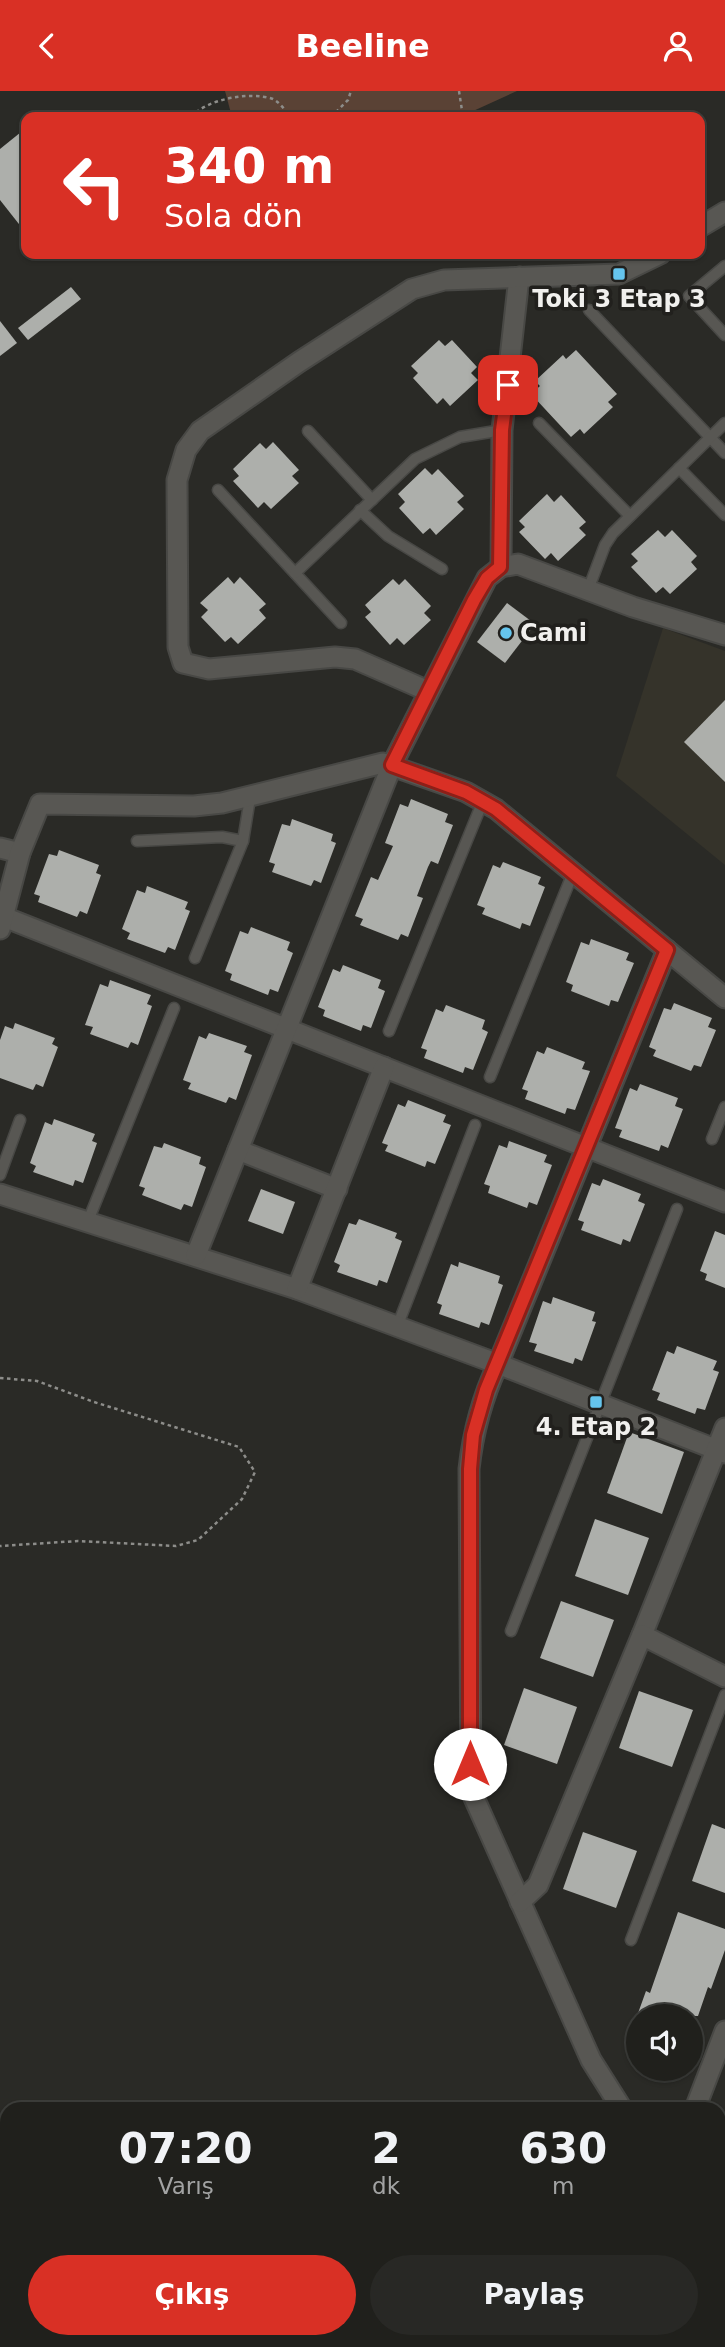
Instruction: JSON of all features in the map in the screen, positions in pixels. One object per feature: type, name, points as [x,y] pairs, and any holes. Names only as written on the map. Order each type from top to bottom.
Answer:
[{"type":"street","points":[[705,224],[725,212]]},
{"type":"street","points":[[428,691],[355,659],[335,657],[209,669],[183,663],[178,647],[177,481],[186,450],[200,431],[299,362],[412,289],[444,280],[619,274],[650,259]]},
{"type":"street","points":[[500,567],[502,430],[519,277]]},
{"type":"street","points":[[196,1255],[392,765],[487,578],[500,567],[518,564],[725,635]]},
{"type":"street","points":[[725,998],[483,801],[392,765],[372,764],[250,799],[194,806],[40,804],[20,853],[2,923],[384,1067],[725,1202]]},
{"type":"street","points":[[0,848],[20,853]]},
{"type":"street","points":[[618,2102],[592,2060],[471,1791],[470,1469],[473,1435],[486,1390],[584,1146],[667,950]]},
{"type":"street","points":[[297,1290],[384,1067]]},
{"type":"street","points":[[238,1150],[337,1189]]},
{"type":"street","points":[[0,1193],[297,1290],[498,1364],[721,1452]]},
{"type":"street","points":[[520,1902],[538,1885],[721,1452],[725,1428]]},
{"type":"street","points":[[642,1635],[725,1677]]},
{"type":"street","points":[[698,2102],[725,2031]]},
{"type":"lane","points":[[725,266],[689,296],[725,335]]},
{"type":"lane","points":[[589,310],[725,453]]},
{"type":"lane","points":[[539,423],[630,516]]},
{"type":"lane","points":[[588,590],[608,538],[725,423]]},
{"type":"lane","points":[[295,573],[415,459],[460,437],[502,430]]},
{"type":"lane","points":[[308,431],[372,500]]},
{"type":"lane","points":[[679,468],[725,515]]},
{"type":"lane","points":[[218,490],[341,623]]},
{"type":"lane","points":[[360,510],[388,536],[442,569]]},
{"type":"lane","points":[[195,958],[243,841],[250,799]]},
{"type":"lane","points":[[389,1031],[483,801]]},
{"type":"lane","points":[[136,841],[222,837],[243,841]]},
{"type":"lane","points":[[490,1077],[573,873]]},
{"type":"lane","points":[[88,1221],[174,1008]]},
{"type":"lane","points":[[712,1139],[725,1107]]},
{"type":"lane","points":[[0,1175],[20,1120]]},
{"type":"lane","points":[[397,1327],[475,1125]]},
{"type":"lane","points":[[511,1631],[677,1209]]},
{"type":"lane","points":[[631,1940],[725,1695]]},
{"type":"path","points":[[343,112],[340,111],[351,91]]},
{"type":"path","points":[[459,91],[462,112]]},
{"type":"path","points":[[198,112],[210,103],[252,94],[271,98],[287,112]]},
{"type":"path","points":[[0,1378],[37,1381],[94,1402],[239,1447],[255,1472],[242,1499],[198,1540],[176,1546],[78,1541],[0,1546]]},
{"type":"shaded area","points":[[225,91],[517,91],[471,112],[231,112]]},
{"type":"shaded area","points":[[663,628],[725,651],[725,865],[616,776]]},
{"type":"building","points":[[21,132],[21,227],[0,200],[0,149]]},
{"type":"building","points":[[71,287],[81,299],[28,340],[18,328]]},
{"type":"building","points":[[0,321],[17,343],[0,356]]},
{"type":"building","points":[[439,340],[445,346],[452,340],[477,367],[471,373],[478,380],[450,406],[443,398],[437,404],[413,378],[418,373],[411,366]]},
{"type":"building","points":[[576,350],[617,394],[608,402],[613,407],[584,434],[580,429],[571,437],[531,394],[540,386],[535,381],[563,355],[566,359]]},
{"type":"building","points":[[273,442],[299,470],[292,476],[299,483],[271,509],[264,502],[258,508],[233,481],[239,476],[233,469],[260,443],[266,449]]},
{"type":"building","points":[[425,468],[432,475],[438,469],[464,496],[457,502],[464,509],[436,535],[430,528],[423,534],[399,508],[405,502],[398,494]]},
{"type":"building","points":[[547,494],[554,502],[561,495],[586,522],[579,528],[586,535],[558,561],[551,553],[545,559],[519,532],[525,527],[519,521]]},
{"type":"building","points":[[658,530],[665,537],[672,530],[697,556],[691,562],[697,569],[670,594],[663,587],[656,593],[631,567],[638,561],[631,554]]},
{"type":"building","points":[[228,577],[234,584],[240,577],[266,604],[259,610],[266,618],[238,644],[231,637],[225,642],[201,617],[208,610],[200,603]]},
{"type":"building","points":[[393,579],[399,585],[405,579],[431,606],[424,613],[431,620],[404,645],[397,638],[390,645],[365,617],[371,612],[365,605]]},
{"type":"building","name":"Cami","points":[[507,603],[535,624],[505,663],[477,642]]},
{"type":"building","points":[[725,700],[725,782],[684,742]]},
{"type":"building","points":[[411,799],[448,814],[445,822],[453,825],[438,864],[431,861],[428,867],[417,896],[423,898],[408,937],[401,934],[398,940],[360,925],[363,919],[355,916],[371,877],[378,880],[393,846],[385,843],[400,804],[408,807]]},
{"type":"building","points":[[292,819],[333,834],[331,841],[336,843],[321,883],[314,880],[311,886],[272,872],[275,864],[269,862],[282,824],[290,826]]},
{"type":"building","points":[[59,850],[99,865],[96,873],[101,875],[87,914],[80,911],[77,917],[38,902],[40,896],[34,894],[49,854],[57,856]]},
{"type":"building","points":[[503,862],[541,877],[538,884],[545,887],[530,926],[522,923],[520,929],[482,914],[485,908],[477,905],[493,865],[500,868]]},
{"type":"building","points":[[147,886],[188,902],[185,909],[190,911],[175,950],[168,947],[165,953],[127,939],[130,933],[122,929],[137,890],[145,893]]},
{"type":"building","points":[[251,927],[290,942],[287,950],[293,953],[278,992],[270,989],[268,995],[230,980],[232,974],[225,971],[240,931],[248,934]]},
{"type":"building","points":[[591,939],[629,953],[626,960],[634,963],[618,1002],[611,1000],[609,1006],[571,991],[573,985],[566,982],[581,942],[589,945]]},
{"type":"building","points":[[343,965],[381,980],[378,988],[385,991],[371,1028],[363,1025],[361,1031],[323,1016],[325,1010],[318,1007],[333,969],[340,972]]},
{"type":"building","points":[[110,980],[151,995],[147,1004],[152,1006],[138,1045],[131,1042],[128,1048],[90,1034],[93,1027],[85,1025],[100,984],[108,987]]},
{"type":"building","points":[[674,1003],[712,1018],[708,1027],[716,1030],[701,1067],[694,1065],[691,1071],[653,1056],[656,1050],[649,1047],[664,1008],[671,1010]]},
{"type":"building","points":[[446,1005],[485,1020],[482,1029],[488,1032],[473,1070],[465,1067],[463,1073],[424,1058],[427,1050],[421,1048],[436,1009],[443,1012]]},
{"type":"building","points":[[15,1023],[55,1038],[52,1044],[58,1047],[43,1087],[36,1084],[33,1090],[0,1078],[0,1040],[5,1026],[13,1029]]},
{"type":"building","points":[[209,1033],[247,1046],[244,1052],[252,1055],[236,1100],[229,1097],[226,1103],[188,1089],[191,1083],[183,1080],[199,1036],[206,1039]]},
{"type":"building","points":[[547,1047],[585,1062],[582,1069],[590,1071],[575,1110],[567,1108],[565,1114],[525,1099],[528,1091],[522,1089],[537,1051],[544,1054]]},
{"type":"building","points":[[640,1084],[678,1098],[675,1106],[683,1109],[668,1148],[661,1145],[659,1151],[619,1137],[622,1130],[615,1128],[630,1088],[637,1091]]},
{"type":"building","points":[[408,1100],[446,1115],[443,1122],[451,1125],[435,1164],[427,1161],[425,1167],[385,1151],[388,1145],[382,1143],[398,1104],[405,1107]]},
{"type":"building","points":[[54,1119],[95,1134],[92,1141],[97,1143],[83,1183],[75,1180],[73,1186],[33,1172],[36,1166],[30,1163],[45,1122],[52,1125]]},
{"type":"building","points":[[509,1141],[547,1155],[544,1162],[552,1165],[537,1205],[529,1202],[527,1208],[488,1193],[490,1186],[484,1184],[499,1145],[507,1148]]},
{"type":"building","points":[[164,1143],[201,1157],[199,1164],[206,1167],[192,1207],[184,1204],[181,1210],[142,1195],[145,1188],[139,1186],[154,1146],[162,1148]]},
{"type":"building","points":[[603,1179],[641,1194],[638,1201],[645,1204],[630,1242],[623,1239],[621,1245],[581,1230],[584,1222],[578,1220],[592,1183],[600,1186]]},
{"type":"building","points":[[261,1189],[295,1202],[283,1234],[248,1221]]},
{"type":"building","points":[[359,1219],[397,1233],[395,1238],[402,1241],[387,1283],[379,1280],[377,1286],[337,1272],[340,1265],[334,1262],[349,1223],[356,1225]]},
{"type":"building","points":[[715,1231],[725,1235],[725,1288],[705,1280],[707,1274],[700,1271]]},
{"type":"building","points":[[459,1262],[500,1276],[498,1283],[503,1285],[489,1325],[481,1322],[479,1328],[439,1314],[442,1305],[437,1303],[451,1264],[458,1267]]},
{"type":"building","points":[[553,1297],[595,1312],[592,1321],[596,1322],[582,1361],[575,1358],[573,1364],[534,1351],[537,1344],[529,1342],[543,1301],[551,1304]]},
{"type":"building","points":[[677,1346],[717,1361],[713,1370],[719,1372],[705,1410],[697,1408],[695,1414],[657,1400],[660,1393],[652,1390],[667,1351],[674,1354]]},
{"type":"building","points":[[629,1432],[684,1452],[662,1514],[607,1493]]},
{"type":"building","points":[[595,1519],[649,1538],[628,1595],[575,1576]]},
{"type":"building","points":[[561,1601],[614,1620],[593,1677],[540,1658]]},
{"type":"building","points":[[524,1688],[577,1707],[557,1764],[504,1745]]},
{"type":"building","points":[[639,1691],[693,1710],[672,1767],[619,1748]]},
{"type":"building","points":[[712,1824],[725,1829],[725,1893],[692,1881]]},
{"type":"building","points":[[583,1832],[637,1851],[616,1908],[563,1889]]},
{"type":"building","points":[[678,1912],[725,1929],[725,1950],[711,1989],[708,1987],[702,2004],[641,2004],[646,1991],[650,1993]]},
{"type":"place","name":"Toki 3 Etap 3","points":[[619,274]]},
{"type":"place","name":"Cami","points":[[506,633]]},
{"type":"place","name":"4. Etap 2","points":[[596,1402]]},
{"type":"route","points":[[470,1764],[469,1508],[473,1435],[486,1390],[584,1146],[667,950],[496,809],[466,792],[392,765],[474,600],[487,578],[500,567],[502,430],[508,385]]}]
